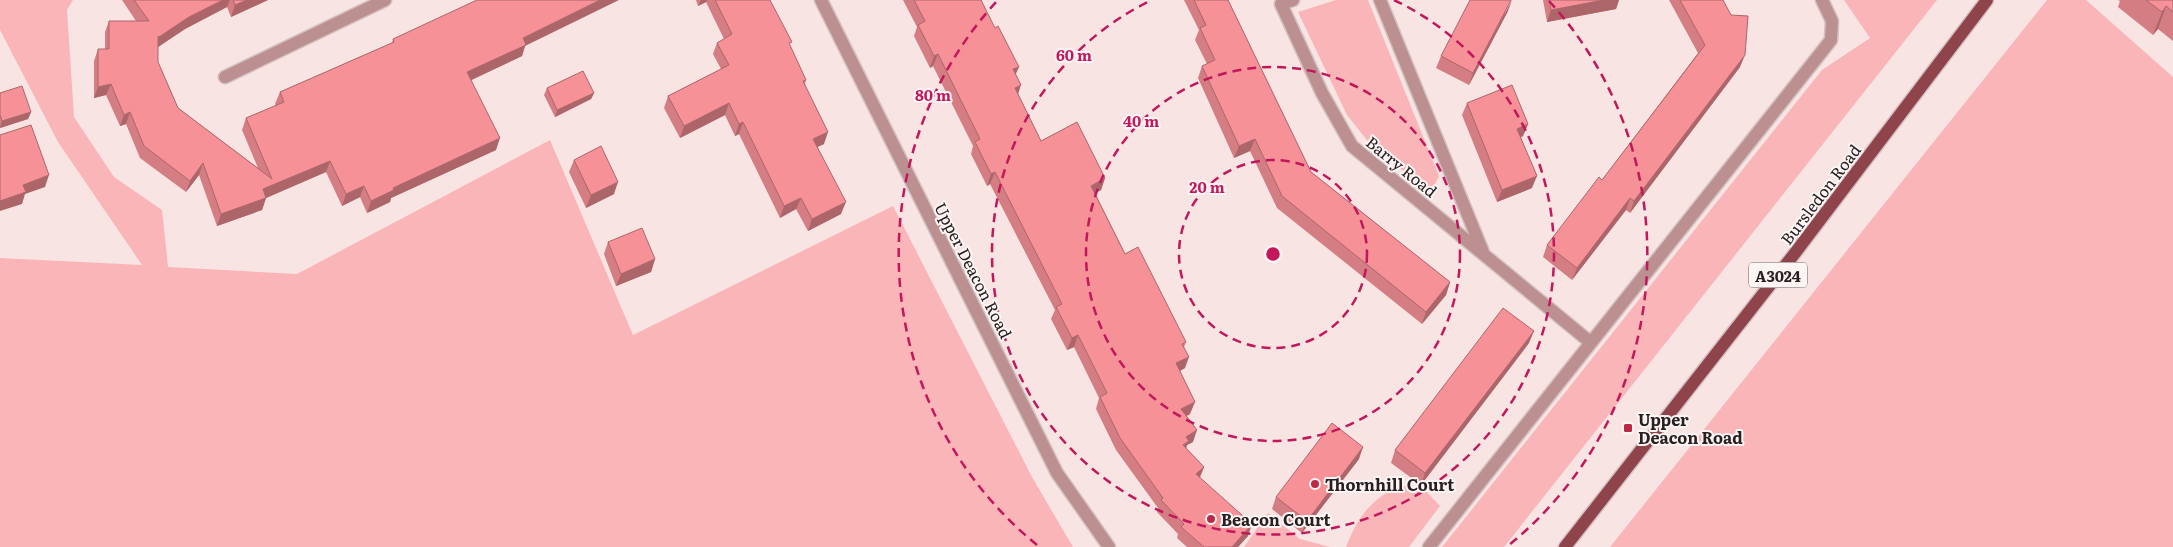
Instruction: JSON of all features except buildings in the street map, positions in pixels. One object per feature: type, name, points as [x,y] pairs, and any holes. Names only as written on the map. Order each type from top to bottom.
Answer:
[{"type":"main road","name":"Bursledon Road","points":[[1565,547],[1796,253],[1987,0]]},
{"type":"street","points":[[225,77],[385,0]]},
{"type":"street","name":"Upper Deacon Road","points":[[821,0],[1056,473],[1109,547]]},
{"type":"street","name":"Barry Road","points":[[1380,0],[1484,255]]},
{"type":"street","points":[[1429,547],[1831,40],[1832,22],[1822,0]]},
{"type":"street","name":"Barry Road","points":[[1284,1],[1322,93],[1352,146],[1590,342]]},
{"type":"shaded area","points":[[0,0],[73,0],[67,10],[74,117],[114,177],[162,210],[168,267],[297,274],[550,140],[633,335],[893,206],[1032,477],[1073,547],[0,547],[0,258],[142,265],[58,142],[0,30]]},
{"type":"shaded area","points":[[1336,0],[1368,0],[1439,176],[1433,188],[1421,185],[1370,144],[1347,115],[1298,12]]},
{"type":"shaded area","points":[[1844,0],[1937,0],[1504,547],[1442,547],[1822,70],[1870,38]]},
{"type":"shaded area","points":[[2047,0],[2086,0],[2173,77],[2173,547],[1610,547]]},
{"type":"shaded area","points":[[1399,485],[1425,490],[1440,506],[1409,547],[1346,547],[1366,510],[1380,497]]},
{"type":"shaded area","points":[[1268,513],[1300,539],[1330,547],[1244,547]]},
{"type":"place","name":"Upper Deacon Road","points":[[1628,428]]},
{"type":"place","name":"Thornhill Court","points":[[1315,484]]},
{"type":"place","name":"Beacon Court","points":[[1211,519]]}]
